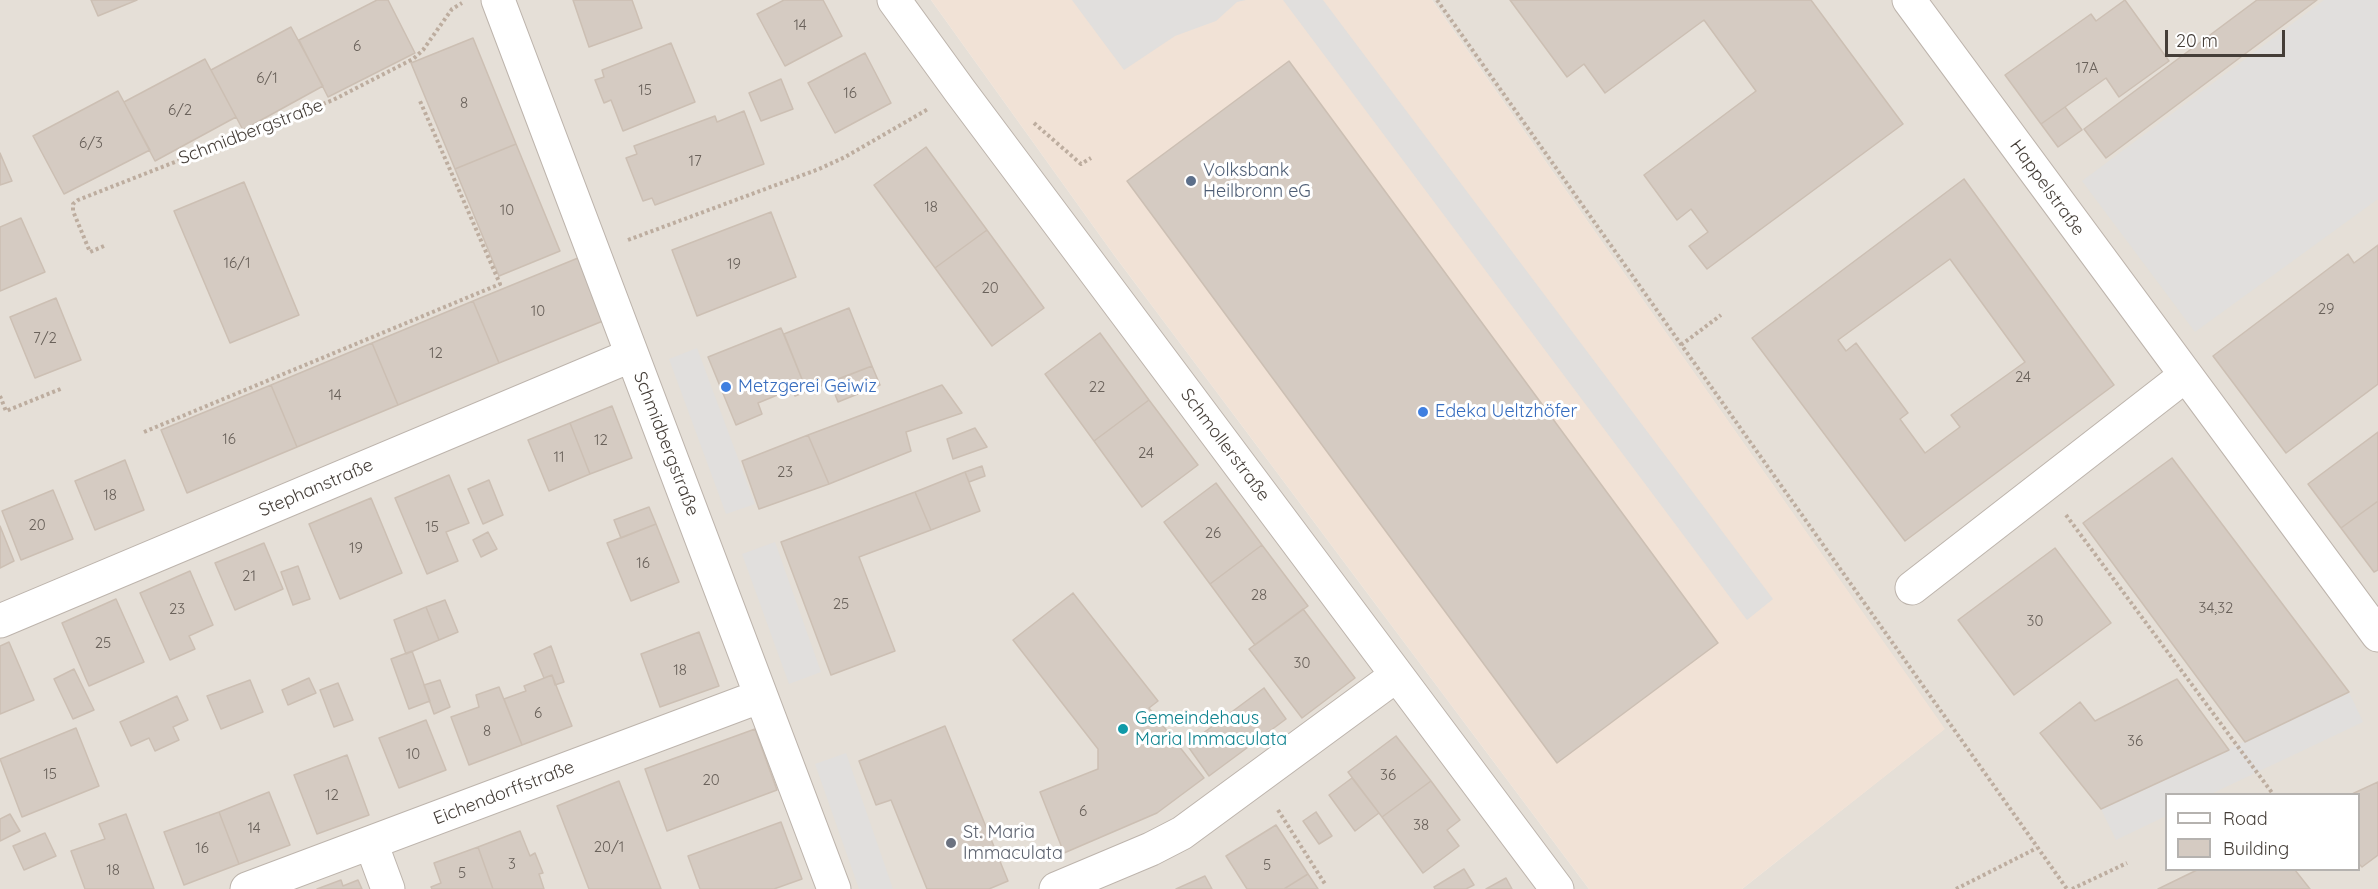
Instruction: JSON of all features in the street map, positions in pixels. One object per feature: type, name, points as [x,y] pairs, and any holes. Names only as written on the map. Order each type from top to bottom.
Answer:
[{"type":"street","name":"Schmidbergstraße","points":[[498,0],[834,889]]},
{"type":"street","name":"Schmollerstraße","points":[[894,0],[1557,889]]},
{"type":"street","name":"Happelstraße","points":[[1909,0],[2378,635]]},
{"type":"street","name":"Stephanstraße","points":[[0,621],[632,355]]},
{"type":"street","points":[[1912,588],[2186,375]]},
{"type":"street","points":[[1056,889],[1151,849],[1182,833],[1397,675]]},
{"type":"street","name":"Eichendorffstraße","points":[[247,889],[761,696]]},
{"type":"street","points":[[370,843],[388,889]]},
{"type":"path","name":"Schmidbergstraße","points":[[104,246],[90,252],[73,211],[73,204],[78,200],[333,100],[413,58],[423,50],[452,9],[467,0]]},
{"type":"path","points":[[1437,0],[2067,889]]},
{"type":"path","points":[[593,253],[819,169],[845,157],[960,91]]},
{"type":"path","points":[[144,432],[500,284],[420,101]]},
{"type":"path","points":[[1681,345],[1721,315]]},
{"type":"path","points":[[0,396],[6,411],[63,388]]},
{"type":"path","points":[[2044,485],[2272,793]]},
{"type":"path","points":[[1258,779],[1324,884]]},
{"type":"path","points":[[1956,889],[2037,848]]},
{"type":"path","points":[[2072,889],[2127,863]]},
{"type":"shaded area","points":[[0,0],[931,0],[1114,255],[1589,889],[0,889]]},
{"type":"shaded area","points":[[931,0],[1432,0],[1945,729],[1742,889],[1589,889],[1114,255]]},
{"type":"shaded area","points":[[1072,0],[1246,0],[1237,2],[1216,21],[1175,36],[1124,70]]},
{"type":"shaded area","points":[[1283,0],[1323,0],[1773,599],[1747,620]]},
{"type":"shaded area","points":[[1432,0],[2378,0],[2378,889],[1742,889],[1944,729]]},
{"type":"shaded area","points":[[2324,0],[2378,0],[2378,199],[2195,332],[2082,181]]},
{"type":"shaded area","points":[[697,348],[755,504],[726,514],[669,359]]},
{"type":"shaded area","points":[[775,542],[821,672],[789,684],[742,554]]},
{"type":"shaded area","points":[[2349,692],[2363,722],[2213,793],[2165,793],[2165,816],[2116,840],[2101,809]]},
{"type":"shaded area","points":[[846,753],[893,889],[859,889],[815,764]]},
{"type":"building","points":[[91,0],[137,0],[98,16]]},
{"type":"building","points":[[377,0],[388,0],[415,53],[328,97],[299,40]]},
{"type":"building","points":[[573,0],[632,0],[642,28],[589,47]]},
{"type":"building","points":[[784,0],[823,0],[842,36],[785,66],[757,14]]},
{"type":"building","points":[[1510,0],[1811,0],[1903,124],[1707,269],[1689,246],[1708,232],[1691,209],[1677,220],[1644,175],[1756,91],[1704,20],[1605,93],[1584,64],[1567,77]]},
{"type":"building","points":[[2125,0],[2169,61],[2119,97],[2106,78],[2041,124],[2005,75],[2091,14],[2096,21]]},
{"type":"building","points":[[2257,0],[2317,0],[2106,158],[2084,129]]},
{"type":"building","points":[[291,27],[323,86],[243,130],[211,70]]},
{"type":"building","points":[[473,38],[516,144],[455,169],[411,63]]},
{"type":"building","points":[[671,43],[695,102],[623,131],[611,100],[604,103],[595,80],[604,77],[602,70]]},
{"type":"building","points":[[865,53],[891,103],[835,133],[808,83]]},
{"type":"building","points":[[205,59],[236,117],[155,161],[124,102]]},
{"type":"building","name":"Edeka Ueltzhöfer","points":[[1289,61],[1718,643],[1557,763],[1127,181]]},
{"type":"building","points":[[781,79],[793,109],[761,121],[749,93]]},
{"type":"building","points":[[118,91],[150,150],[64,194],[33,136]]},
{"type":"building","points":[[2065,107],[2082,130],[2058,147],[2041,124]]},
{"type":"building","points":[[744,111],[764,164],[655,205],[652,198],[643,201],[626,158],[637,154],[634,146],[715,116],[717,122]]},
{"type":"building","points":[[516,144],[560,251],[499,276],[455,169]]},
{"type":"building","points":[[926,147],[987,230],[935,268],[874,185]]},
{"type":"building","points":[[0,153],[12,181],[0,185]]},
{"type":"building","points":[[1964,179],[2114,385],[1905,541],[1752,338]],"holes":[[[1950,259],[2025,362],[1951,415],[1960,427],[1925,453],[1900,419],[1908,413],[1856,343],[1846,351],[1838,340]]]},
{"type":"building","points":[[244,182],[299,315],[230,343],[174,211]]},
{"type":"building","points":[[771,212],[796,277],[697,316],[672,250]]},
{"type":"building","points":[[21,218],[45,272],[0,291],[0,227]]},
{"type":"building","points":[[987,230],[1044,308],[992,346],[935,268]]},
{"type":"building","points":[[2378,245],[2378,384],[2286,453],[2213,356],[2348,254],[2354,263]]},
{"type":"building","points":[[578,258],[603,321],[499,363],[473,301]]},
{"type":"building","points":[[56,298],[81,360],[35,378],[10,317]]},
{"type":"building","points":[[473,301],[499,363],[398,405],[372,343]]},
{"type":"building","points":[[849,308],[872,366],[795,396],[792,388],[804,384],[784,334]]},
{"type":"building","points":[[781,328],[804,384],[758,403],[762,414],[736,425],[708,357]]},
{"type":"building","points":[[1100,333],[1149,400],[1094,441],[1045,374]]},
{"type":"building","points":[[372,343],[398,405],[297,447],[271,385]]},
{"type":"building","points":[[872,366],[880,385],[838,402],[830,382]]},
{"type":"building","points":[[271,385],[297,447],[187,493],[161,430]]},
{"type":"building","points":[[942,385],[962,413],[906,432],[911,451],[829,484],[808,435]]},
{"type":"building","points":[[1149,400],[1198,465],[1142,507],[1094,441]]},
{"type":"building","points":[[612,406],[632,458],[590,474],[570,423]]},
{"type":"building","points":[[570,423],[590,474],[549,491],[528,440]]},
{"type":"building","points":[[975,428],[987,447],[953,459],[947,439]]},
{"type":"building","points":[[2378,432],[2378,501],[2341,528],[2308,484]]},
{"type":"building","points":[[808,435],[829,484],[759,509],[742,461]]},
{"type":"building","points":[[2172,458],[2349,692],[2245,742],[2083,523]]},
{"type":"building","points":[[125,460],[144,510],[95,530],[75,481]]},
{"type":"building","points":[[982,466],[985,476],[969,482],[965,472]]},
{"type":"building","points":[[965,472],[980,511],[931,530],[915,492]]},
{"type":"building","points":[[449,475],[469,523],[446,532],[458,561],[427,574],[395,498]]},
{"type":"building","points":[[489,480],[503,515],[483,524],[468,489]]},
{"type":"building","points":[[1216,483],[1262,545],[1210,584],[1164,522]]},
{"type":"building","points":[[53,490],[73,539],[21,560],[2,511]]},
{"type":"building","points":[[915,492],[931,530],[859,557],[895,651],[831,675],[781,542]]},
{"type":"building","points":[[371,498],[402,573],[340,599],[309,524]]},
{"type":"building","points":[[2378,501],[2378,570],[2374,572],[2341,528]]},
{"type":"building","points":[[649,507],[656,524],[621,538],[614,520]]},
{"type":"building","points":[[656,524],[679,582],[631,601],[607,543]]},
{"type":"building","points":[[0,526],[14,561],[0,568]]},
{"type":"building","points":[[488,532],[497,549],[481,557],[473,540]]},
{"type":"building","points":[[264,543],[283,589],[235,610],[215,563]]},
{"type":"building","points":[[1262,545],[1308,606],[1255,645],[1210,584]]},
{"type":"building","points":[[2055,548],[2111,623],[2014,695],[1958,620]]},
{"type":"building","points":[[298,566],[310,599],[293,605],[281,572]]},
{"type":"building","points":[[190,571],[213,625],[189,636],[195,649],[170,660],[140,593]]},
{"type":"building","name":"Gemeindehaus Maria Immaculata","points":[[1073,593],[1158,701],[1149,708],[1204,778],[1157,813],[1064,853],[1040,792],[1098,769],[1098,749],[1013,640]]},
{"type":"building","points":[[116,599],[144,662],[89,686],[62,623]]},
{"type":"building","points":[[445,600],[458,632],[439,640],[426,607]]},
{"type":"building","points":[[426,607],[439,640],[406,654],[394,620]]},
{"type":"building","points":[[1303,609],[1355,678],[1302,718],[1249,649]]},
{"type":"building","points":[[699,632],[719,686],[660,707],[641,654]]},
{"type":"building","points":[[9,642],[34,700],[0,714],[0,646]]},
{"type":"building","points":[[551,646],[564,682],[555,685],[552,675],[544,678],[534,654]]},
{"type":"building","points":[[412,651],[430,701],[409,709],[391,659]]},
{"type":"building","points":[[74,669],[94,710],[73,719],[54,679]]},
{"type":"building","points":[[552,675],[572,726],[522,745],[504,699],[526,691],[524,686]]},
{"type":"building","points":[[309,678],[316,693],[288,705],[282,690]]},
{"type":"building","points":[[2177,679],[2229,750],[2101,809],[2040,733],[2080,702],[2095,721]]},
{"type":"building","points":[[250,680],[263,712],[221,729],[207,696]]},
{"type":"building","points":[[440,680],[450,707],[434,714],[424,685]]},
{"type":"building","points":[[338,683],[353,720],[334,727],[320,690]]},
{"type":"building","points":[[499,687],[522,745],[469,765],[451,717],[479,707],[476,695]]},
{"type":"building","points":[[1264,688],[1286,719],[1209,776],[1187,745]]},
{"type":"building","points":[[177,696],[188,720],[173,727],[179,740],[155,751],[149,738],[131,746],[120,722]]},
{"type":"building","points":[[426,720],[446,770],[399,788],[379,738]]},
{"type":"building","name":"St. Maria Immaculata","points":[[945,726],[1008,881],[989,889],[927,889],[891,800],[876,805],[859,761]]},
{"type":"building","points":[[76,728],[99,786],[22,817],[0,759]]},
{"type":"building","points":[[755,729],[777,790],[667,831],[645,769]]},
{"type":"building","points":[[1396,736],[1431,781],[1382,817],[1348,772]]},
{"type":"building","points":[[347,755],[369,815],[317,834],[294,775]]},
{"type":"building","points":[[1352,778],[1379,813],[1355,831],[1329,795]]},
{"type":"building","points":[[619,781],[661,889],[589,889],[557,806]]},
{"type":"building","points":[[1431,781],[1460,820],[1447,830],[1459,846],[1423,873],[1382,817]]},
{"type":"building","points":[[2378,782],[2378,855],[2362,867],[2360,865],[2360,793],[2354,793]]},
{"type":"building","points":[[269,792],[290,845],[239,864],[219,812]]},
{"type":"building","points":[[219,812],[239,864],[184,885],[164,832]]},
{"type":"building","points":[[1316,812],[1332,836],[1319,844],[1303,821]]},
{"type":"building","points":[[10,814],[20,831],[0,841],[0,819]]},
{"type":"building","points":[[126,814],[154,889],[85,889],[71,851],[105,839],[99,824]]},
{"type":"building","points":[[781,822],[802,879],[774,889],[700,889],[688,856]]},
{"type":"building","points":[[1276,825],[1308,874],[1284,889],[1247,889],[1226,856]]},
{"type":"building","points":[[520,831],[530,856],[535,853],[543,873],[539,874],[544,889],[493,889],[478,847]]},
{"type":"building","points":[[45,833],[56,856],[24,870],[13,846]]},
{"type":"building","points":[[478,847],[493,889],[432,889],[431,887],[441,883],[434,863]]},
{"type":"building","points":[[1464,869],[1474,885],[1466,889],[1435,889],[1434,887]]},
{"type":"building","points":[[2195,871],[2296,871],[2310,889],[2158,889]]},
{"type":"building","points":[[1308,874],[1318,889],[1284,889]]},
{"type":"building","points":[[1205,876],[1212,889],[1176,889]]},
{"type":"building","points":[[1506,878],[1512,889],[1486,889]]},
{"type":"building","points":[[341,880],[343,886],[358,880],[362,889],[317,889]]},
{"type":"place","name":"Volksbank Heilbronn eG","points":[[1191,181]]},
{"type":"place","name":"Metzgerei Geiwiz","points":[[726,387]]},
{"type":"place","name":"Edeka Ueltzhöfer","points":[[1423,412]]},
{"type":"place","name":"Gemeindehaus Maria Immaculata","points":[[1123,729]]},
{"type":"place","name":"St. Maria Immaculata","points":[[951,843]]}]
